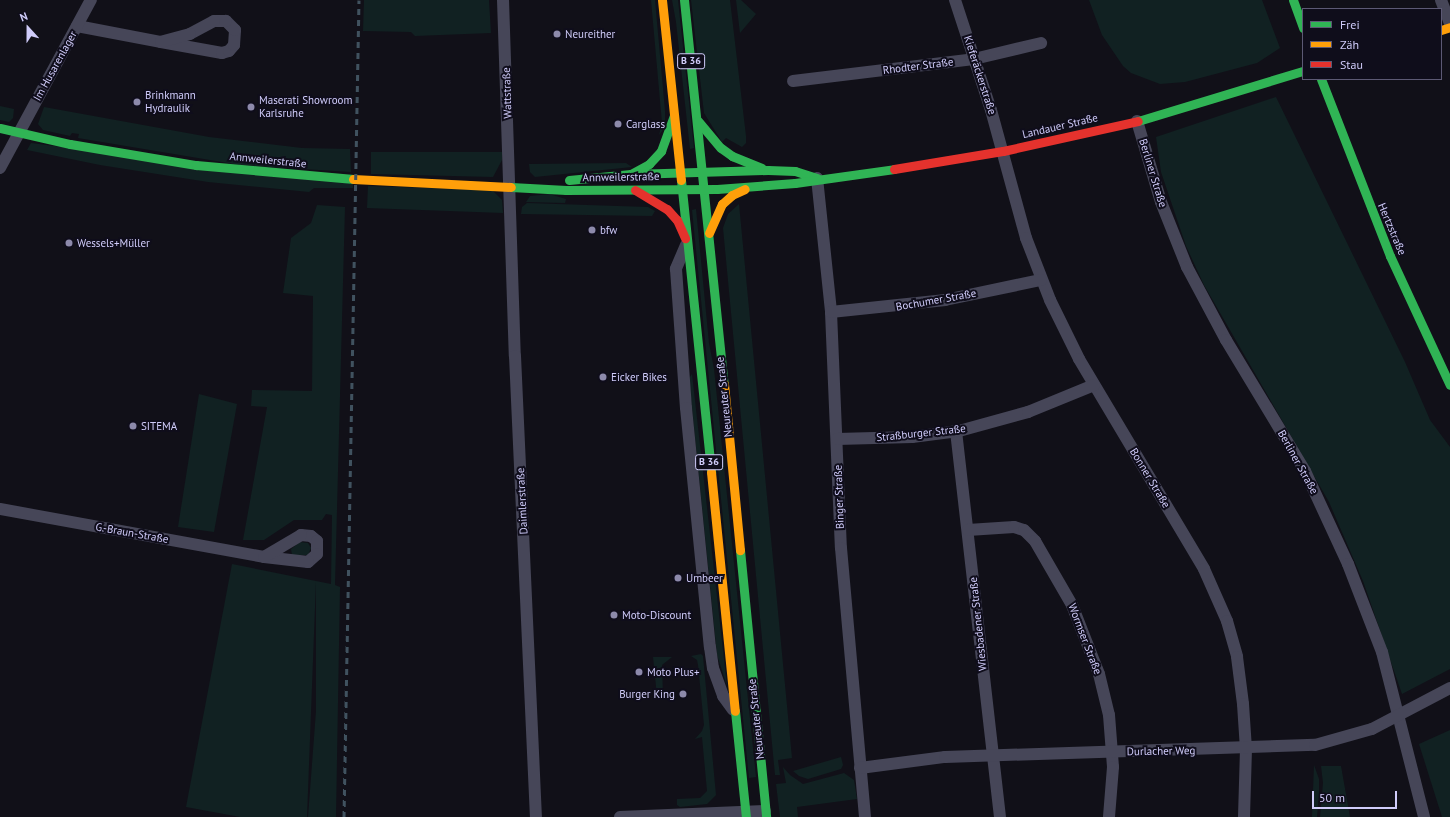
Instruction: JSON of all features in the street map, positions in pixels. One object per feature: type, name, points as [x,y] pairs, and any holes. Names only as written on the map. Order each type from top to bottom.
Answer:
[{"type":"main road","name":"Neureuter Straße","points":[[662,0],[684,188],[687,242],[745,815]]},
{"type":"main road","name":"Neureuter Straße","points":[[684,0],[705,188],[766,814]]},
{"type":"main road","points":[[1293,0],[1302,25]]},
{"type":"main road","name":"Landauer Straße","points":[[705,188],[795,184],[817,178],[879,171],[1002,151],[1137,121],[1302,71]]},
{"type":"main road","name":"Hertzstraße","points":[[1321,80],[1390,256],[1450,385]]},
{"type":"main road","points":[[631,174],[649,164],[658,155],[676,113]]},
{"type":"main road","points":[[698,121],[726,152],[768,170]]},
{"type":"main road","name":"Annweilerstraße","points":[[0,128],[19,133],[204,165],[324,177],[538,187],[566,190],[705,188]]},
{"type":"main road","name":"Landauer Straße","points":[[703,173],[768,170],[795,171],[817,178]]},
{"type":"main road","name":"Annweilerstraße","points":[[538,187],[566,180],[631,174],[703,173]]},
{"type":"main road","points":[[709,233],[718,210],[727,198],[752,187]]},
{"type":"main road","points":[[635,190],[667,209],[682,230],[687,242]]},
{"type":"street","name":"Im Husarenlager","points":[[19,133],[91,0]]},
{"type":"street","name":"Wattstraße","points":[[503,0],[511,186]]},
{"type":"street","name":"Kieferäckerstraße","points":[[956,0],[1002,151]]},
{"type":"street","points":[[1441,0],[1450,26]]},
{"type":"street","points":[[77,26],[161,42],[222,53],[229,51],[234,45],[235,30],[226,21],[214,21],[190,34],[161,42]]},
{"type":"street","name":"Rhodter Straße","points":[[792,81],[974,59],[1041,43]]},
{"type":"street","name":"Berliner Straße","points":[[1137,121],[1161,202],[1187,267],[1226,340],[1305,471],[1338,541],[1382,652],[1424,817]]},
{"type":"street","points":[[0,168],[19,133]]},
{"type":"street","name":"Bonner Straße","points":[[1002,151],[1019,217],[1041,280],[1066,335],[1094,385],[1192,548],[1220,602],[1239,668],[1246,750],[1244,817]]},
{"type":"street","name":"Binger Straße","points":[[817,178],[831,312],[838,439],[841,548],[865,817]]},
{"type":"street","name":"Daimlerstraße","points":[[511,186],[515,356],[536,817]]},
{"type":"street","name":"Neureuter Straße","points":[[687,242],[676,269],[686,408],[710,647],[713,668],[723,696],[735,713]]},
{"type":"street","name":"Bochumer Straße","points":[[831,312],[914,304],[1041,280]]},
{"type":"street","name":"Straßburger Straße","points":[[838,439],[904,437],[956,431],[1015,416],[1094,385]]},
{"type":"street","name":"Wiesbadener Straße","points":[[956,431],[1000,817]]},
{"type":"street","name":"G.-Braun-Straße","points":[[0,509],[264,557]]},
{"type":"street","name":"Wormser Straße","points":[[968,530],[1014,526],[1024,530],[1035,541],[1072,605],[1093,655],[1109,715],[1113,752],[1109,817]]},
{"type":"street","name":"Durlacher Weg","points":[[860,768],[924,758],[1113,752],[1246,750],[1329,743],[1360,733],[1399,716],[1450,688]]},
{"type":"street","points":[[620,817],[766,814]]},
{"type":"shaded area","points":[[364,0],[489,0],[491,33],[415,36],[411,32],[363,31]]},
{"type":"shaded area","points":[[651,0],[655,0],[665,111],[665,127],[659,135],[662,123]]},
{"type":"shaded area","points":[[672,0],[678,0],[694,148],[690,149],[676,22]]},
{"type":"shaded area","points":[[691,0],[730,0],[746,136],[746,143],[742,147],[726,138],[722,142],[704,113]]},
{"type":"shaded area","points":[[736,0],[741,0],[756,14],[740,33]]},
{"type":"shaded area","points":[[1089,0],[1262,0],[1280,48],[1257,63],[1185,82],[1160,84],[1131,73],[1123,66],[1102,35]]},
{"type":"shaded area","points":[[1276,97],[1405,362],[1430,420],[1450,447],[1450,669],[1402,694],[1363,581],[1329,502],[1204,285],[1186,246],[1161,172],[1156,137]]},
{"type":"shaded area","points":[[0,106],[14,109],[13,118],[9,122],[0,120]]},
{"type":"shaded area","points":[[44,107],[209,137],[302,148],[350,149],[351,172],[240,165],[78,138],[79,134],[72,133],[70,136],[43,130],[38,124]]},
{"type":"shaded area","points":[[31,143],[353,184],[353,188],[314,188],[309,192],[208,182],[100,165],[27,150]]},
{"type":"shaded area","points":[[371,152],[502,152],[502,160],[493,177],[371,174]]},
{"type":"shaded area","points":[[626,163],[632,167],[535,177],[530,172],[529,164]]},
{"type":"shaded area","points":[[368,186],[492,190],[502,200],[503,213],[367,208]]},
{"type":"shaded area","points":[[549,194],[566,199],[565,203],[526,202],[530,196]]},
{"type":"shaded area","points":[[527,203],[648,207],[655,211],[652,216],[521,214],[522,207]]},
{"type":"shaded area","points":[[739,204],[792,758],[778,760],[780,775],[775,775],[723,228],[728,214]]},
{"type":"shaded area","points":[[317,205],[345,207],[335,585],[340,587],[336,817],[308,817],[316,711],[316,581],[331,584],[332,515],[326,514],[322,520],[294,520],[264,540],[243,540],[267,407],[251,406],[252,390],[312,391],[313,296],[283,293],[291,238],[311,223]]},
{"type":"shaded area","points":[[696,209],[756,777],[749,778],[692,210]]},
{"type":"shaded area","points":[[692,374],[727,686],[717,655],[689,378]]},
{"type":"shaded area","points":[[199,394],[237,404],[214,532],[178,527]]},
{"type":"shaded area","points":[[300,542],[308,543],[311,548],[308,555],[292,555],[291,549]]},
{"type":"shaded area","points":[[232,564],[316,581],[307,817],[240,817],[186,807]]},
{"type":"shaded area","points":[[701,654],[703,656],[716,795],[707,804],[680,807],[677,805],[677,799],[700,798],[707,791],[702,737],[695,739],[702,731],[704,725],[698,665],[697,660],[691,656]]},
{"type":"shaded area","points":[[653,657],[672,657],[662,665],[663,696],[657,696]]},
{"type":"shaded area","points":[[1450,730],[1450,817],[1442,817],[1419,744]]},
{"type":"shaded area","points":[[841,757],[843,765],[841,769],[808,779],[799,776],[793,771]]},
{"type":"shaded area","points":[[1314,765],[1319,779],[1317,817],[1312,817]]},
{"type":"shaded area","points":[[1321,766],[1341,766],[1350,817],[1320,817],[1323,783]]},
{"type":"shaded area","points":[[783,767],[790,775],[803,784],[844,773],[854,780],[857,799],[797,807],[798,817],[780,817],[776,784],[786,783]]},
{"type":"railway","points":[[344,817],[359,0]]},
{"type":"traffic: fast","points":[[684,0],[724,384]]},
{"type":"traffic: fast","points":[[1293,0],[1302,25]]},
{"type":"traffic: fast","points":[[1138,121],[1302,71]]},
{"type":"traffic: fast","points":[[1321,80],[1390,256],[1450,385]]},
{"type":"traffic: fast","points":[[631,174],[649,164],[661,151],[674,116]]},
{"type":"traffic: fast","points":[[698,121],[721,148],[732,156],[762,168]]},
{"type":"traffic: fast","points":[[0,128],[70,144],[196,165],[353,179]]},
{"type":"traffic: fast","points":[[511,187],[566,190],[717,189],[795,183],[894,169]]},
{"type":"traffic: fast","points":[[569,180],[631,174],[768,170],[795,171],[817,178]]},
{"type":"traffic: fast","points":[[681,180],[711,472]]},
{"type":"traffic: fast","points":[[740,550],[766,817]]},
{"type":"traffic: fast","points":[[735,711],[746,817]]},
{"type":"traffic: slow","points":[[662,0],[681,180]]},
{"type":"traffic: slow","points":[[1442,30],[1450,27]]},
{"type":"traffic: slow","points":[[353,179],[511,187]]},
{"type":"traffic: slow","points":[[709,233],[722,204],[732,195],[745,189]]},
{"type":"traffic: slow","points":[[724,384],[740,550]]},
{"type":"traffic: slow","points":[[711,472],[735,711]]},
{"type":"traffic: jam","points":[[894,169],[1003,151],[1138,121]]},
{"type":"traffic: jam","points":[[635,190],[667,209],[677,220],[685,238]]},
{"type":"place","name":"Neureither","points":[[557,34]]},
{"type":"place","name":"Brinkmann Hydraulik","points":[[137,102]]},
{"type":"place","name":"Maserati Showroom Karlsruhe","points":[[251,107]]},
{"type":"place","name":"Carglass","points":[[618,124]]},
{"type":"place","name":"bfw","points":[[592,230]]},
{"type":"place","name":"Wessels+Müller","points":[[69,243]]},
{"type":"place","name":"Eicker Bikes","points":[[603,377]]},
{"type":"place","name":"SITEMA","points":[[133,426]]},
{"type":"place","name":"Umbeer","points":[[678,578]]},
{"type":"place","name":"Moto-Discount","points":[[614,615]]},
{"type":"place","name":"Moto Plus+","points":[[639,672]]},
{"type":"place","name":"Burger King","points":[[683,694]]}]
